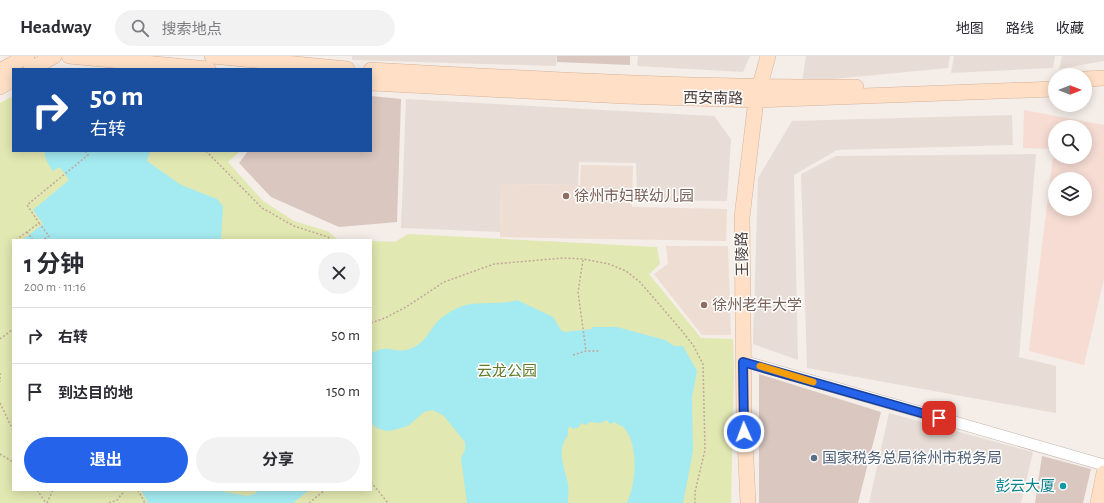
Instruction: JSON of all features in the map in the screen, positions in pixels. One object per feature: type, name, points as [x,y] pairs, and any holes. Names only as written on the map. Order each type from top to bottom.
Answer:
[{"type":"main road","points":[[0,71],[26,56]]},
{"type":"main road","points":[[34,68],[54,56]]},
{"type":"main road","points":[[69,56],[197,68]]},
{"type":"main road","points":[[212,56],[328,68]]},
{"type":"main road","points":[[338,56],[338,68]]},
{"type":"main road","name":"王陵路","points":[[748,503],[744,418],[742,217],[758,94],[768,56]]},
{"type":"main road","name":"西安南路","points":[[372,70],[619,84],[758,94],[862,87],[1048,80]]},
{"type":"main road","points":[[0,87],[12,80]]},
{"type":"main road","name":"西安南路","points":[[372,83],[624,96],[1048,90]]},
{"type":"main road","points":[[1098,503],[1104,473]]},
{"type":"street","points":[[743,362],[1104,465]]},
{"type":"path","points":[[44,239],[49,236],[27,205],[88,155],[86,152]]},
{"type":"path","points":[[207,152],[262,208],[294,226],[328,237],[330,239]]},
{"type":"path","points":[[17,239],[39,223]]},
{"type":"path","points":[[27,232],[32,239]]},
{"type":"path","points":[[372,323],[385,318],[406,307],[444,282],[494,264],[543,259],[583,259],[609,264],[626,272],[640,282],[693,345],[703,364],[705,450],[694,492],[695,503]]},
{"type":"path","points":[[583,259],[578,292],[586,351]]},
{"type":"path","points":[[0,339],[12,330]]},
{"type":"path","points":[[573,355],[586,351],[600,351]]},
{"type":"path","points":[[0,373],[0,382]]},
{"type":"path","points":[[0,403],[12,428]]},
{"type":"path","points":[[0,454],[12,461]]},
{"type":"path","points":[[372,483],[388,503]]},
{"type":"path","points":[[38,491],[47,503],[53,491]]},
{"type":"path","points":[[109,503],[116,500],[124,491]]},
{"type":"path","points":[[139,491],[145,503]]},
{"type":"path","points":[[309,503],[324,491]]},
{"type":"shaded area","points":[[352,56],[557,56],[556,66],[352,60]]},
{"type":"shaded area","points":[[638,56],[750,56],[743,72],[637,66]]},
{"type":"shaded area","points":[[806,56],[950,56],[948,68],[802,82]]},
{"type":"shaded area","points":[[954,56],[1055,56],[1053,68],[951,73]]},
{"type":"shaded area","points":[[1062,56],[1104,56],[1104,61],[1059,68]]},
{"type":"shaded area","points":[[406,99],[714,116],[731,139],[727,201],[637,200],[636,163],[579,162],[578,185],[501,184],[500,232],[401,228]]},
{"type":"shaded area","points":[[1024,110],[1077,120],[1048,120],[1048,149],[1023,148]]},
{"type":"shaded area","points":[[1012,115],[1013,145],[837,150],[794,175],[798,360],[753,344],[758,178],[792,121]]},
{"type":"shaded area","points":[[1092,123],[1104,125],[1104,279],[1084,365],[1029,351],[1048,197],[1048,216],[1092,216],[1092,172],[1051,172],[1052,164],[1092,164]]},
{"type":"shaded area","points":[[1036,154],[1019,357],[1056,366],[1056,413],[807,368],[801,174],[836,156]]},
{"type":"shaded area","name":"徐州市妇联幼儿园","points":[[581,165],[633,166],[632,207],[727,209],[726,241],[500,237],[501,184],[580,185]]},
{"type":"shaded area","name":"徐州老年大学","points":[[666,246],[728,246],[731,335],[702,335],[654,274],[668,264]]},
{"type":"shaded area","points":[[889,413],[1033,452],[1021,503],[869,503]]},
{"type":"green space","name":"云龙公园","points":[[12,97],[12,152],[239,152],[228,162],[263,201],[294,221],[327,231],[337,239],[12,239],[12,491],[372,491],[372,241],[395,242],[408,234],[657,247],[660,264],[649,274],[701,338],[733,339],[734,371],[731,503],[0,503],[0,103]]},
{"type":"water","points":[[45,152],[150,152],[147,161],[181,185],[217,199],[223,206],[221,239],[23,239],[43,224],[33,210],[69,180],[60,167],[53,171],[48,164]]},
{"type":"water","name":"云龙公园","points":[[517,300],[553,317],[561,330],[564,332],[592,329],[592,327],[617,327],[665,340],[674,346],[683,346],[697,371],[692,397],[693,451],[683,503],[627,503],[634,476],[634,455],[632,445],[624,428],[615,422],[610,424],[607,420],[601,423],[590,422],[586,425],[581,423],[579,427],[573,429],[570,426],[568,429],[568,435],[562,447],[562,459],[568,484],[568,503],[467,503],[461,458],[465,450],[465,442],[443,415],[432,410],[424,412],[408,426],[386,431],[377,428],[372,424],[372,353],[382,349],[404,350],[415,347],[425,338],[439,320],[451,311],[460,307],[473,304],[510,302]]},
{"type":"water","points":[[142,491],[220,491],[246,496],[255,494],[257,491],[308,491],[293,503],[148,503]]},
{"type":"building","points":[[557,56],[630,56],[630,65],[557,62]]},
{"type":"building","points":[[372,96],[401,99],[397,222],[339,227],[271,197],[239,163],[247,152],[372,152]]},
{"type":"building","name":"国家税务总局徐州市税务局","points":[[759,374],[881,412],[858,503],[759,503]]},
{"type":"building","name":"彭云大厦","points":[[1042,456],[1091,469],[1083,503],[1035,503]]},
{"type":"slow traffic","points":[[760,366],[813,382]]},
{"type":"place","name":"徐州市妇联幼儿园","points":[[566,196]]},
{"type":"place","name":"徐州老年大学","points":[[704,305]]},
{"type":"place","name":"国家税务总局徐州市税务局","points":[[814,458]]},
{"type":"place","name":"彭云大厦","points":[[1063,486]]},
{"type":"route","points":[[744,432],[743,362],[939,418]]}]
